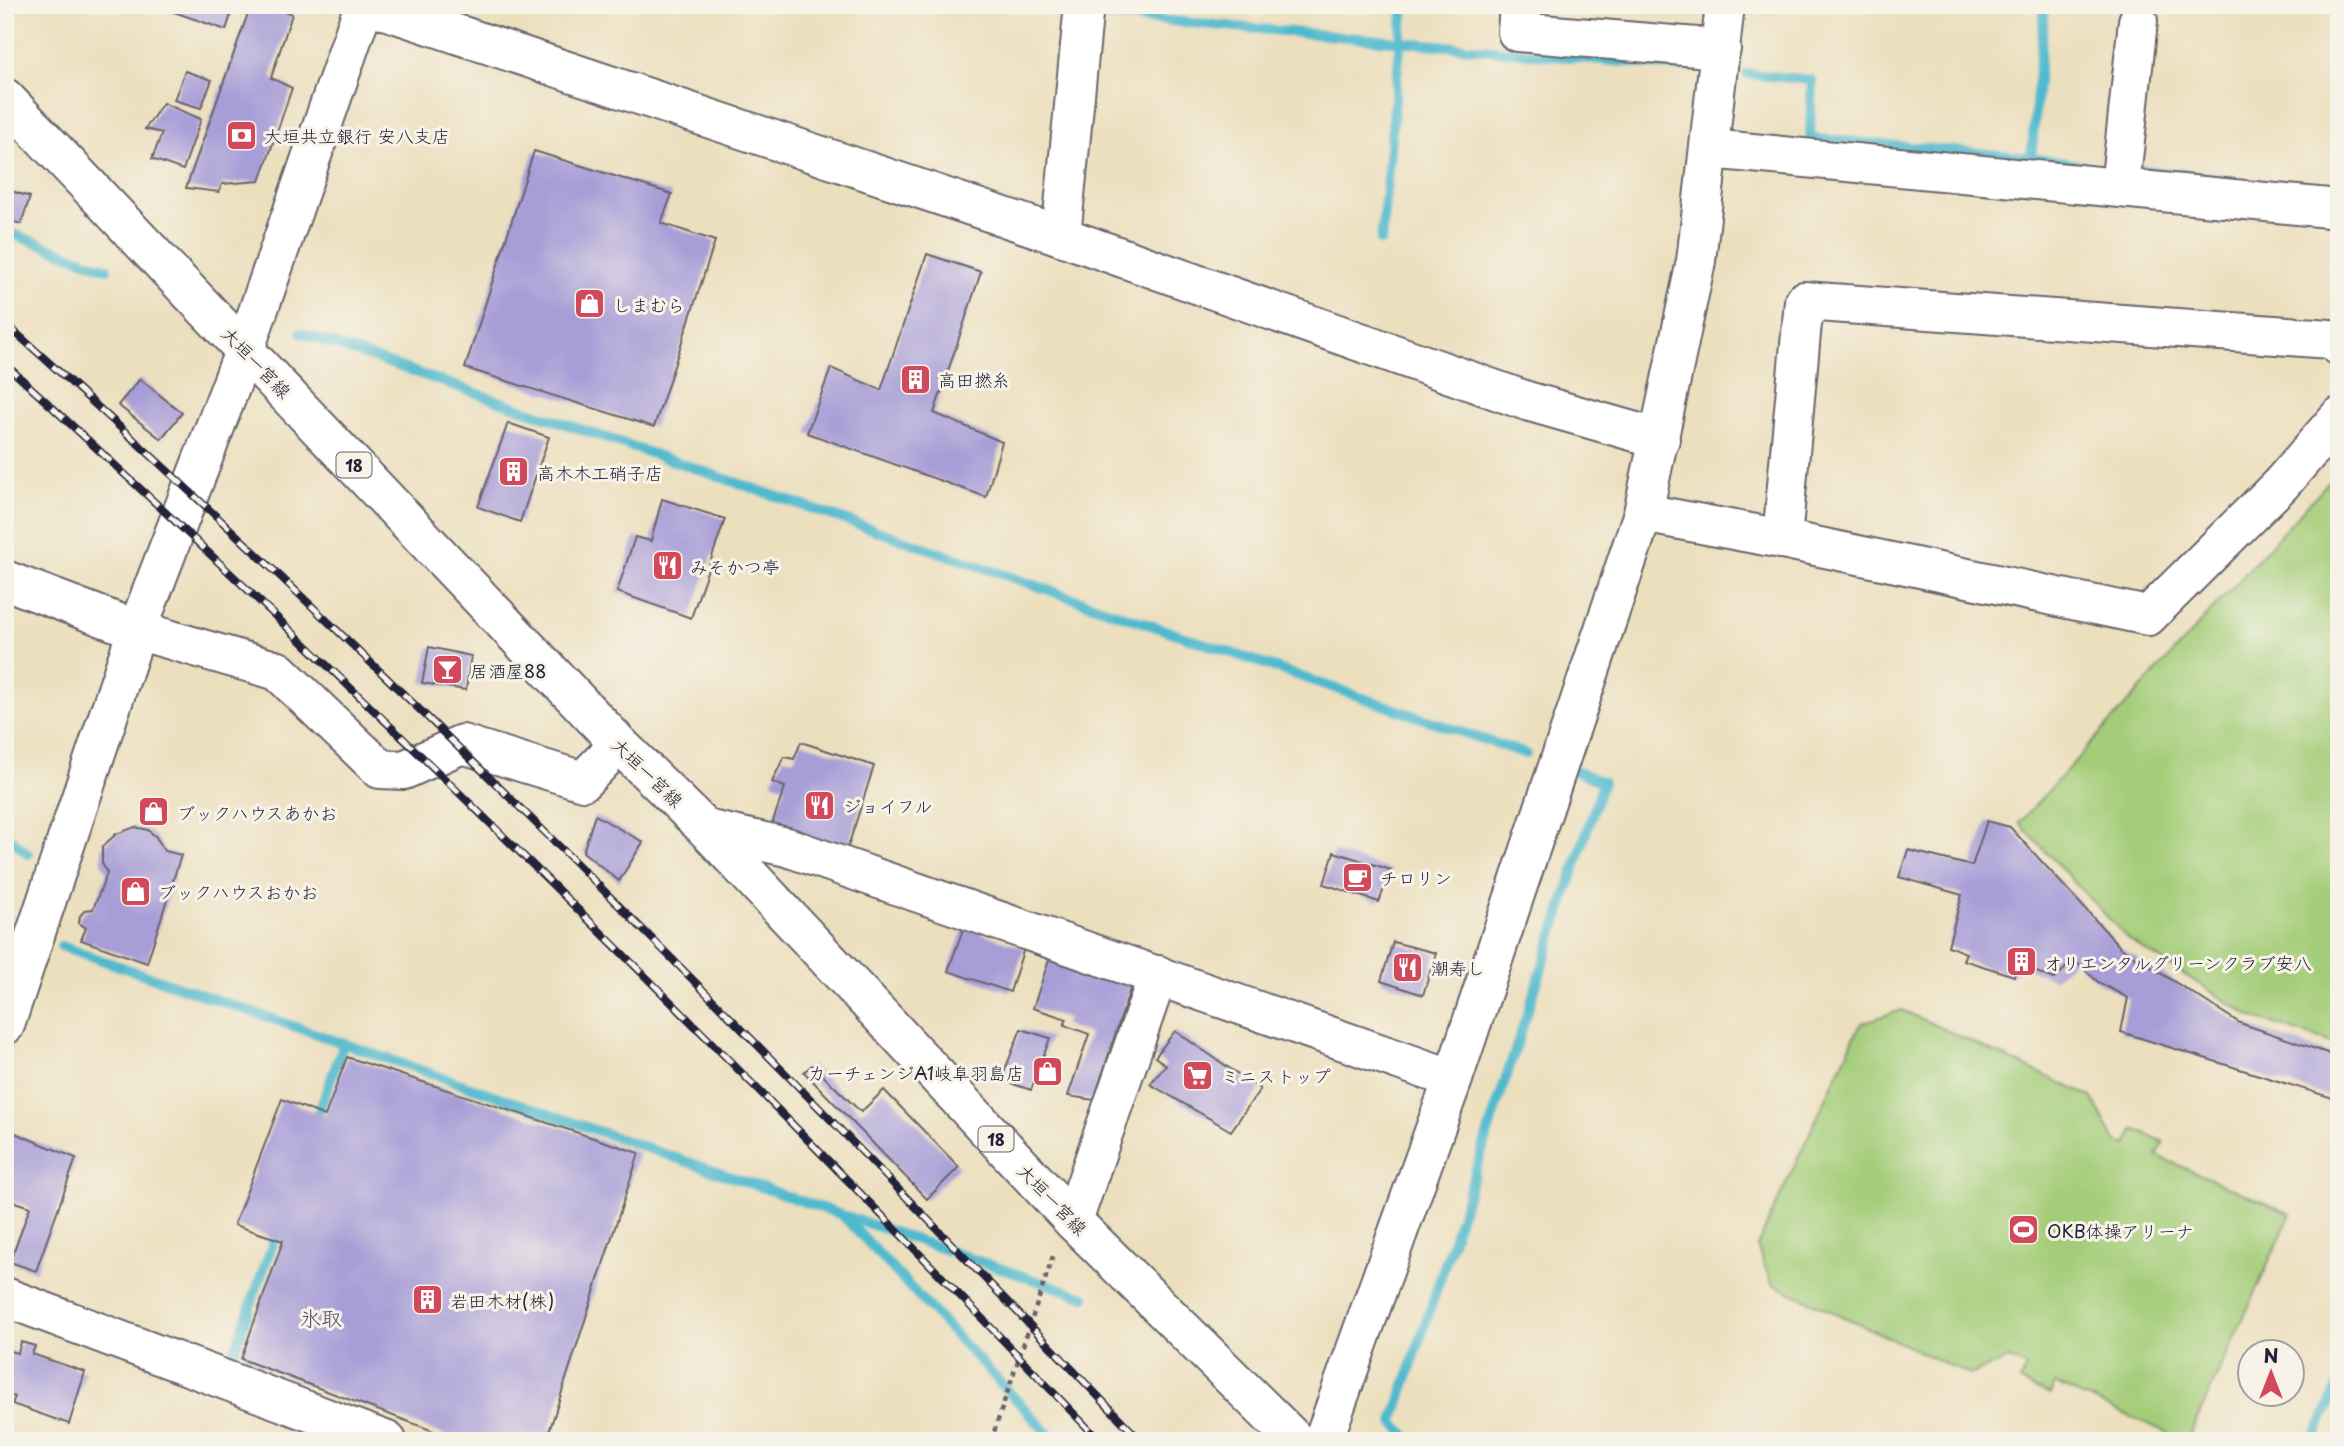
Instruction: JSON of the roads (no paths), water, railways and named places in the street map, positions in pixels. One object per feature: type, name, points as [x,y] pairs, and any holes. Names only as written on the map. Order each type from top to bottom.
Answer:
[{"type":"street","points":[[5,1025],[137,630],[244,349],[364,5]]},
{"type":"street","points":[[370,5],[1061,236],[1527,401],[1660,439]]},
{"type":"street","points":[[1061,236],[1084,5]]},
{"type":"street","points":[[1519,5],[1517,32],[1721,49]]},
{"type":"street","points":[[1323,1441],[1452,1079],[1643,513],[1696,261],[1725,5]]},
{"type":"street","points":[[2120,187],[2138,21]]},
{"type":"street","name":"大垣一宮線","points":[[5,98],[619,744],[706,829],[1073,1222],[1296,1441]]},
{"type":"street","points":[[1710,149],[2339,209]]},
{"type":"street","points":[[1782,539],[1804,301],[2330,339],[2339,346]]},
{"type":"street","points":[[1643,513],[1782,539],[2148,616],[2281,484],[2339,417]]},
{"type":"street","points":[[5,580],[137,630],[278,671],[380,769],[404,770],[462,744],[583,780],[619,744]]},
{"type":"street","points":[[706,829],[787,847],[1452,1079]]},
{"type":"street","points":[[1073,1222],[1158,975]]},
{"type":"street","points":[[5,1297],[387,1441]]},
{"type":"waterway","points":[[1019,5],[1061,11]]},
{"type":"waterway","points":[[1381,241],[1404,5]]},
{"type":"waterway","points":[[2031,158],[2045,5]]},
{"type":"waterway","points":[[1104,15],[1680,67]]},
{"type":"waterway","points":[[1747,74],[1812,80],[1810,138],[2031,158],[2086,166]]},
{"type":"waterway","points":[[2141,170],[2233,180]]},
{"type":"waterway","points":[[5,231],[107,269]]},
{"type":"waterway","points":[[301,333],[1526,754]]},
{"type":"waterway","points":[[1411,1441],[1393,1422],[1603,782],[1573,770]]},
{"type":"waterway","points":[[5,834],[28,854]]},
{"type":"waterway","points":[[61,946],[842,1215],[1055,1441]]},
{"type":"waterway","points":[[314,1125],[344,1043]]},
{"type":"waterway","points":[[846,1216],[1085,1297]]},
{"type":"waterway","points":[[234,1352],[279,1226]]},
{"type":"waterway","points":[[2313,1441],[2339,1384]]},
{"type":"railway","points":[[5,323],[298,593],[442,731],[725,1012],[1141,1441]]},
{"type":"railway","points":[[5,364],[286,626],[562,893],[833,1165],[1100,1441]]},
{"type":"place","name":"大垣共立銀行 安八支店","points":[[241,135]]},
{"type":"place","name":"しまむら","points":[[590,304]]},
{"type":"place","name":"高田撚糸","points":[[915,379]]},
{"type":"place","name":"高木木工硝子店","points":[[514,472]]},
{"type":"place","name":"みそかつ亭","points":[[667,566]]},
{"type":"place","name":"居酒屋88","points":[[447,670]]},
{"type":"place","name":"ジョイフル","points":[[820,805]]},
{"type":"place","name":"ブックハウスあかお","points":[[154,812]]},
{"type":"place","name":"チロリン","points":[[1357,877]]},
{"type":"place","name":"ブックハウスおかお","points":[[135,891]]},
{"type":"place","name":"オリエンタルグリーンクラブ安八","points":[[2021,962]]},
{"type":"place","name":"潮寿し","points":[[1408,967]]},
{"type":"place","name":"カーチェンジA1岐阜羽島店","points":[[1047,1072]]},
{"type":"place","name":"ミニストップ","points":[[1198,1075]]},
{"type":"place","name":"OKB体操アリーナ","points":[[2024,1230]]},
{"type":"place","name":"岩田木材(株)","points":[[427,1300]]},
{"type":"district","name":"氷取","points":[[321,1317]]}]
